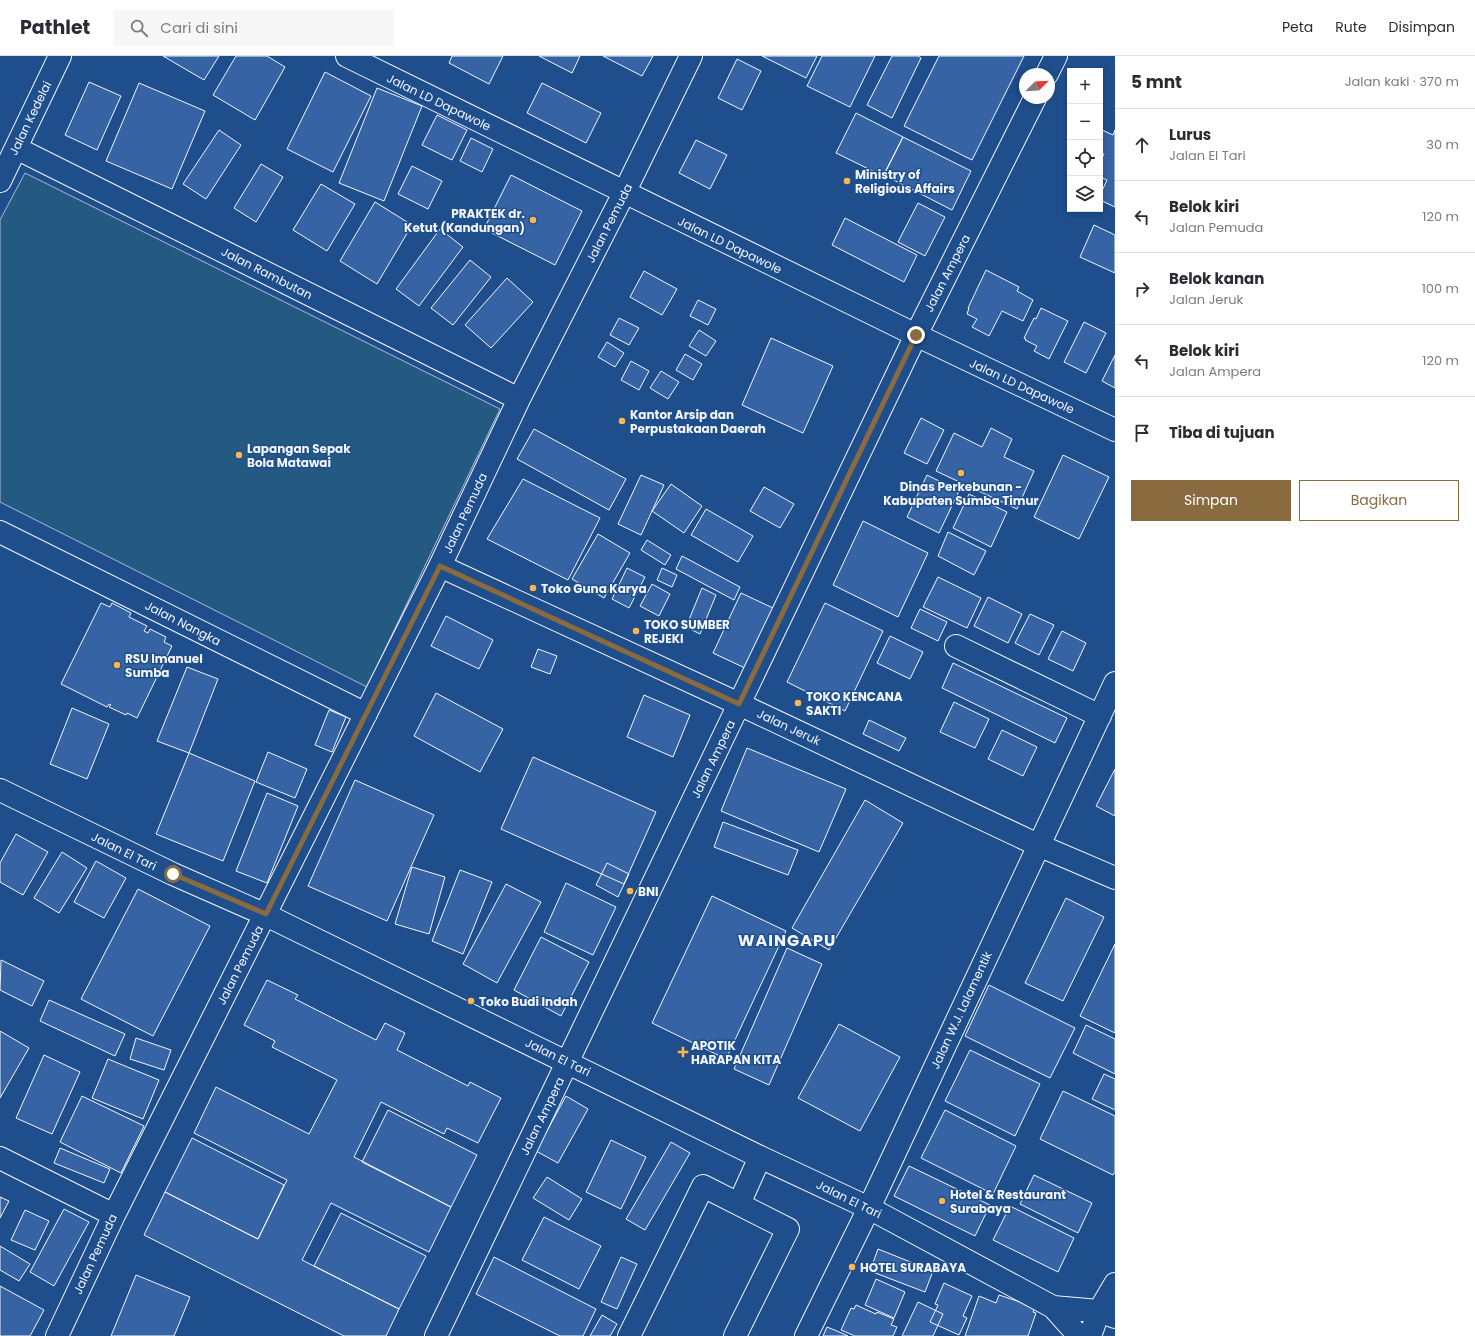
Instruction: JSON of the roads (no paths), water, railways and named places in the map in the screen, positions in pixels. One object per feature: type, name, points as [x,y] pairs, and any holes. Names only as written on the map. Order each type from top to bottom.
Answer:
[{"type":"main road","name":"Jalan Kedelai","points":[[0,181],[60,56]]},
{"type":"main road","name":"Jalan LD Dapawole","points":[[347,56],[624,193],[1115,430]]},
{"type":"main road","name":"Jalan Pemuda","points":[[57,1336],[114,1215],[440,566],[519,399],[624,193],[691,56]]},
{"type":"main road","points":[[1050,68],[1056,56]]},
{"type":"main road","name":"Jalan Ampera","points":[[436,1336],[916,335],[1032,104]]},
{"type":"main road","name":"Jalan Rambutan","points":[[16,148],[519,399]]},
{"type":"main road","name":"Jalan Nangka","points":[[0,532],[366,714]]},
{"type":"main road","name":"Jalan Jeruk","points":[[440,566],[739,704],[1038,845],[1115,878]]},
{"type":"main road","points":[[956,646],[1100,716]]},
{"type":"main road","name":"Jalan W.J. Lalamentik","points":[[806,1336],[869,1208],[1115,683]]},
{"type":"main road","name":"Jalan El Tari","points":[[0,790],[173,874],[266,914],[869,1208],[1053,1307],[1107,1314]]},
{"type":"main road","points":[[739,1204],[760,1156]]},
{"type":"main road","points":[[0,1158],[114,1215]]},
{"type":"main road","points":[[629,1336],[702,1186],[788,1229],[735,1336]]},
{"type":"main road","points":[[1090,1336],[1107,1314],[1115,1284]]},
{"type":"main road","points":[[1053,1307],[1079,1336]]},
{"type":"place","name":"Ministry of Religious Affairs","points":[[847,181]]},
{"type":"place","name":"PRAKTEK dr. Ketut (Kandungan)","points":[[533,220]]},
{"type":"place","name":"Kantor Arsip dan Perpustakaan Daerah","points":[[622,421]]},
{"type":"place","name":"Lapangan Sepak Bola Matawai","points":[[239,455]]},
{"type":"place","name":"Dinas Perkebunan - Kabupaten Sumba Timur","points":[[961,473]]},
{"type":"place","name":"Toko Guna Karya","points":[[533,588]]},
{"type":"place","name":"TOKO SUMBER REJEKI","points":[[636,631]]},
{"type":"place","name":"RSU Imanuel Sumba","points":[[117,665]]},
{"type":"place","name":"TOKO KENCANA SAKTI","points":[[798,703]]},
{"type":"place","name":"BNI","points":[[630,891]]},
{"type":"place","name":"Toko Budi Indah","points":[[471,1001]]},
{"type":"place","name":"APOTIK HARAPAN KITA","points":[[683,1052]]},
{"type":"place","name":"Hotel & Restaurant Surabaya","points":[[942,1201]]},
{"type":"place","name":"HOTEL SURABAYA","points":[[852,1267]]},
{"type":"district","name":"WAINGAPU","points":[[787,940]]}]
